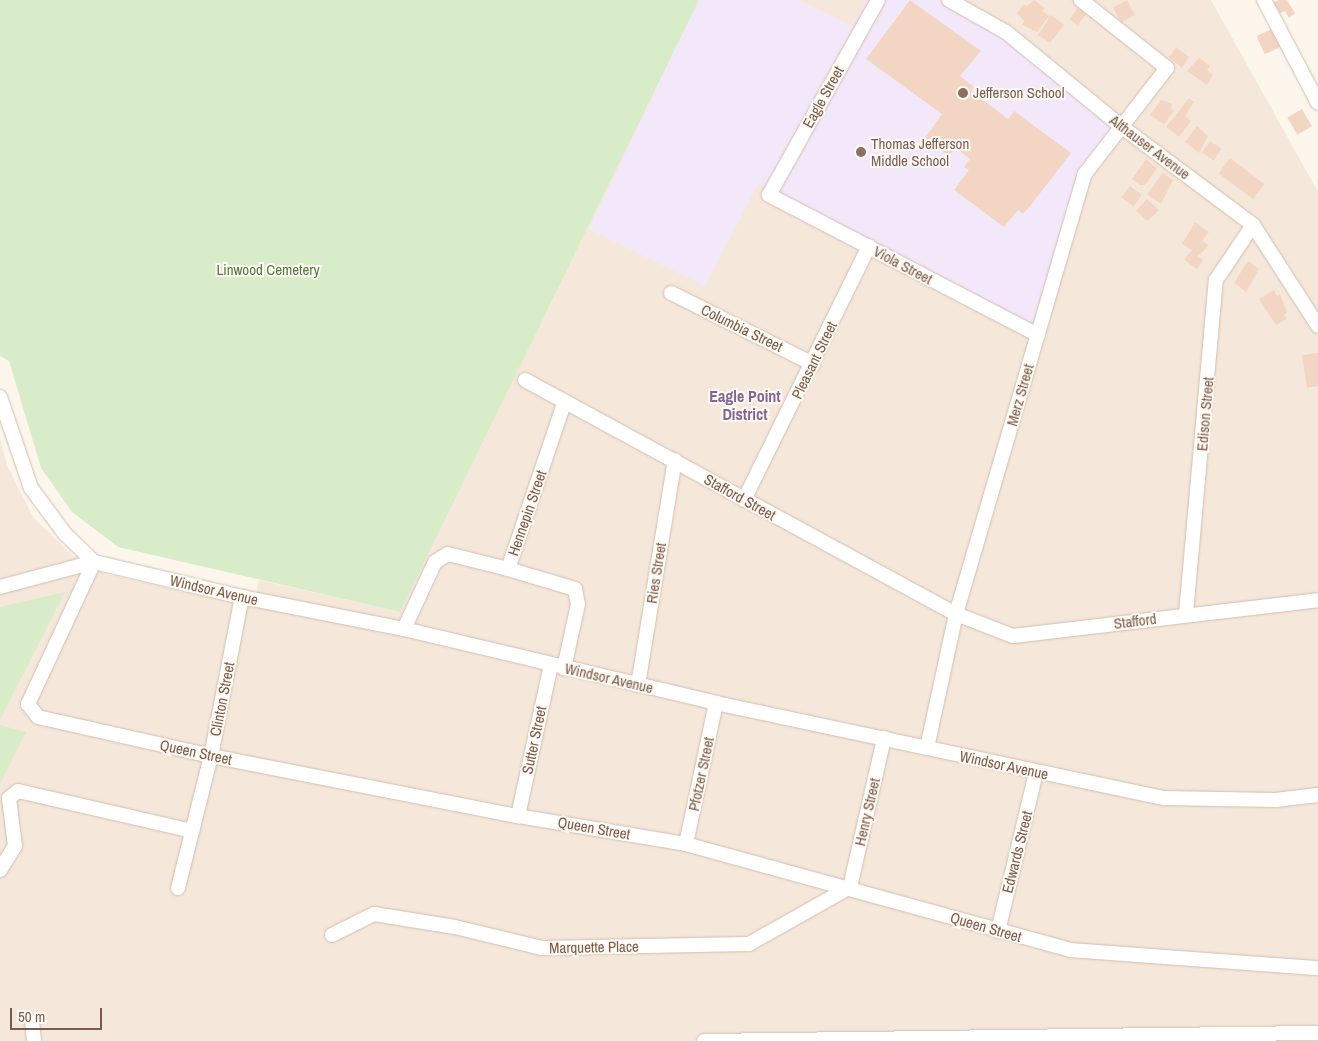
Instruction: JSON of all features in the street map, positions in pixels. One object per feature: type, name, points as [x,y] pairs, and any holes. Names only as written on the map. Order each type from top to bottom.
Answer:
[{"type":"street","name":"Eagle Street","points":[[769,195],[878,0]]},
{"type":"street","name":"Althauser Avenue","points":[[949,0],[1006,32],[1122,127],[1253,225],[1318,326]]},
{"type":"street","name":"Merz Street","points":[[928,748],[956,614],[1084,175],[1167,68],[1082,0]]},
{"type":"street","points":[[1264,0],[1318,103]]},
{"type":"street","name":"Viola Street","points":[[769,195],[1038,335]]},
{"type":"street","name":"Edison Street","points":[[1186,614],[1216,280],[1253,225]]},
{"type":"street","name":"Pleasant Street","points":[[744,500],[813,364],[868,246]]},
{"type":"street","name":"Columbia Street","points":[[670,293],[813,364]]},
{"type":"street","name":"Stafford Street","points":[[525,380],[956,614]]},
{"type":"street","points":[[0,397],[31,488],[65,534],[94,562]]},
{"type":"street","name":"Hennepin Street","points":[[404,629],[435,562],[448,554],[508,569],[565,401]]},
{"type":"street","name":"Ries Street","points":[[638,685],[675,460]]},
{"type":"street","points":[[0,587],[94,562]]},
{"type":"street","name":"Windsor Avenue","points":[[94,562],[242,597],[404,629],[716,703],[884,738],[1036,773],[1164,798],[1275,800],[1318,795]]},
{"type":"street","name":"Queen Street","points":[[94,562],[28,704],[38,717],[211,756],[518,816],[686,844],[850,887],[998,931],[1070,950],[1318,968]]},
{"type":"street","name":"Sutter Street","points":[[508,569],[575,588],[578,604],[557,666],[518,816]]},
{"type":"street","name":"Clinton Street","points":[[178,888],[211,756],[242,597]]},
{"type":"street","name":"Stafford","points":[[956,614],[1013,636],[1186,614],[1318,600]]},
{"type":"street","name":"Pfotzer Street","points":[[686,844],[716,703]]},
{"type":"street","name":"Henry Street","points":[[850,887],[884,738]]},
{"type":"street","name":"Edwards Street","points":[[998,931],[1036,773]]},
{"type":"street","points":[[0,870],[15,846],[10,798],[18,791],[192,830]]},
{"type":"street","name":"Marquette Place","points":[[332,935],[374,914],[455,927],[542,948],[749,944],[850,887]]},
{"type":"street","points":[[32,1021],[34,1041]]},
{"type":"street","points":[[704,1041],[960,1040],[1318,1033]]},
{"type":"shaded area","points":[[699,0],[1211,0],[1318,192],[1318,1041],[0,1041],[0,439],[7,465],[33,517],[73,556],[105,574],[253,607],[259,580],[400,612]]},
{"type":"shaded area","name":"Thomas Jefferson Middle School","points":[[699,0],[798,0],[852,26],[866,0],[936,0],[1003,38],[1114,129],[1077,175],[1035,327],[758,184],[705,286],[589,229]]},
{"type":"green space","name":"Linwood Cemetery","points":[[0,0],[699,0],[400,612],[118,547],[72,512],[41,468],[9,361],[0,356]]},
{"type":"green space","points":[[65,592],[0,720],[0,607]]},
{"type":"green space","points":[[0,725],[26,732],[0,784]]},
{"type":"building","points":[[910,0],[981,51],[960,76],[974,87],[971,91],[1008,119],[1014,111],[1071,153],[1023,214],[1018,210],[1004,227],[954,190],[969,170],[964,167],[970,159],[956,148],[949,156],[925,138],[942,114],[866,59]]},
{"type":"building","points":[[1034,0],[1045,8],[1042,11],[1049,16],[1037,32],[1022,25],[1024,21],[1017,13],[1024,4],[1027,6]]},
{"type":"building","points":[[1127,0],[1135,15],[1121,23],[1113,8]]},
{"type":"building","points":[[1278,0],[1287,0],[1295,13],[1289,18],[1285,11],[1280,13],[1274,3]]},
{"type":"building","points":[[1078,8],[1086,14],[1078,25],[1070,19]]},
{"type":"building","points":[[1051,15],[1064,25],[1050,43],[1038,35]]},
{"type":"building","points":[[1272,29],[1280,47],[1265,54],[1256,36]]},
{"type":"building","points":[[1176,47],[1189,57],[1182,68],[1169,57]]},
{"type":"building","points":[[1199,58],[1210,66],[1207,70],[1213,75],[1207,85],[1187,71]]},
{"type":"building","points":[[1189,98],[1194,102],[1185,116],[1191,121],[1179,137],[1166,127]]},
{"type":"building","points":[[1161,100],[1173,104],[1170,108],[1174,111],[1164,124],[1150,115]]},
{"type":"building","points":[[1302,109],[1312,126],[1297,135],[1287,118]]},
{"type":"building","points":[[1197,126],[1208,136],[1199,153],[1185,142]]},
{"type":"building","points":[[1210,141],[1222,149],[1214,160],[1202,153]]},
{"type":"building","points":[[1230,158],[1264,184],[1253,199],[1219,173]]},
{"type":"building","points":[[1146,159],[1157,168],[1145,185],[1140,185],[1132,179]]},
{"type":"building","points":[[1163,173],[1173,180],[1161,204],[1147,194]]},
{"type":"building","points":[[1130,186],[1142,195],[1134,206],[1122,197]]},
{"type":"building","points":[[1147,199],[1159,210],[1148,222],[1136,211]]},
{"type":"building","points":[[1195,222],[1209,232],[1202,241],[1209,245],[1198,256],[1203,260],[1197,269],[1184,260],[1192,250],[1182,244]]},
{"type":"building","points":[[1248,261],[1259,269],[1246,292],[1234,283]]},
{"type":"building","points":[[1274,290],[1277,297],[1280,294],[1287,313],[1284,315],[1287,319],[1276,325],[1259,299]]},
{"type":"building","points":[[1318,353],[1318,386],[1307,388],[1302,355]]},
{"type":"place","name":"Jefferson School","points":[[963,93]]},
{"type":"place","name":"Thomas Jefferson Middle School","points":[[861,152]]},
{"type":"district","name":"Eagle Point District","points":[[745,405]]}]
